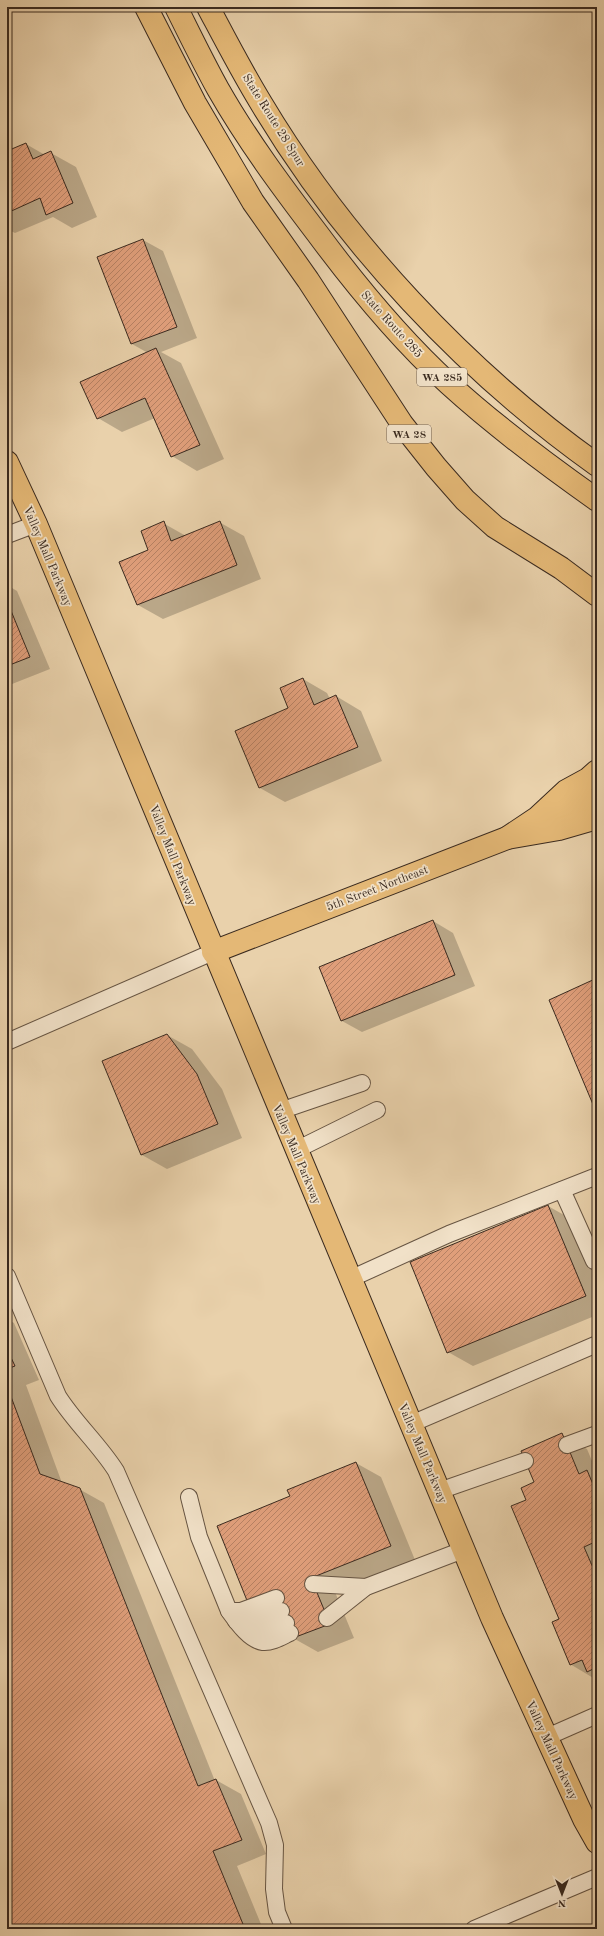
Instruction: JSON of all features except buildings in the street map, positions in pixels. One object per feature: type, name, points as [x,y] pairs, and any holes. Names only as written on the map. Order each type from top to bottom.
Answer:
[{"type":"main road","name":"WA 28","points":[[146,7],[196,103],[253,202],[308,280],[402,424],[436,467],[465,500],[495,527],[561,568],[597,595]]},
{"type":"main road","name":"State Route 285","points":[[176,7],[219,90],[259,153],[312,227],[376,308],[449,384],[500,427],[597,500]]},
{"type":"main road","name":"State Route 28 Spur","points":[[208,7],[262,104],[296,156],[384,271],[456,347],[519,405],[597,465]]},
{"type":"main road","name":"Valley Mall Parkway","points":[[7,462],[36,524],[213,952],[492,1618],[584,1819],[597,1842]]},
{"type":"main road","name":"5th Street Northeast","points":[[213,952],[507,838],[537,818],[566,791],[588,779],[597,771]]},
{"type":"main road","name":"5th Street Northeast","points":[[537,818],[597,800]]},
{"type":"main road","points":[[507,838],[559,828],[597,818]]},
{"type":"lane","points":[[7,535],[36,524]]},
{"type":"lane","points":[[7,1042],[213,952]]},
{"type":"lane","points":[[280,1111],[362,1082]]},
{"type":"lane","points":[[296,1150],[377,1110]]},
{"type":"lane","points":[[350,1279],[448,1234],[597,1176]]},
{"type":"lane","points":[[562,1190],[594,1261],[597,1260]]},
{"type":"lane","points":[[7,1276],[58,1396],[68,1411],[106,1454],[116,1471],[269,1823],[275,1845],[274,1889],[277,1912],[284,1929]]},
{"type":"lane","points":[[411,1424],[597,1344]]},
{"type":"lane","points":[[567,1445],[597,1434]]},
{"type":"lane","points":[[439,1491],[525,1461]]},
{"type":"lane","points":[[190,1497],[199,1537],[232,1616],[244,1631],[262,1642],[270,1641],[283,1616],[241,1611],[232,1616]]},
{"type":"lane","points":[[366,1587],[320,1601],[366,1587],[463,1550]]},
{"type":"lane","points":[[547,1737],[597,1715]]},
{"type":"lane","points":[[474,1929],[597,1877]]}]
